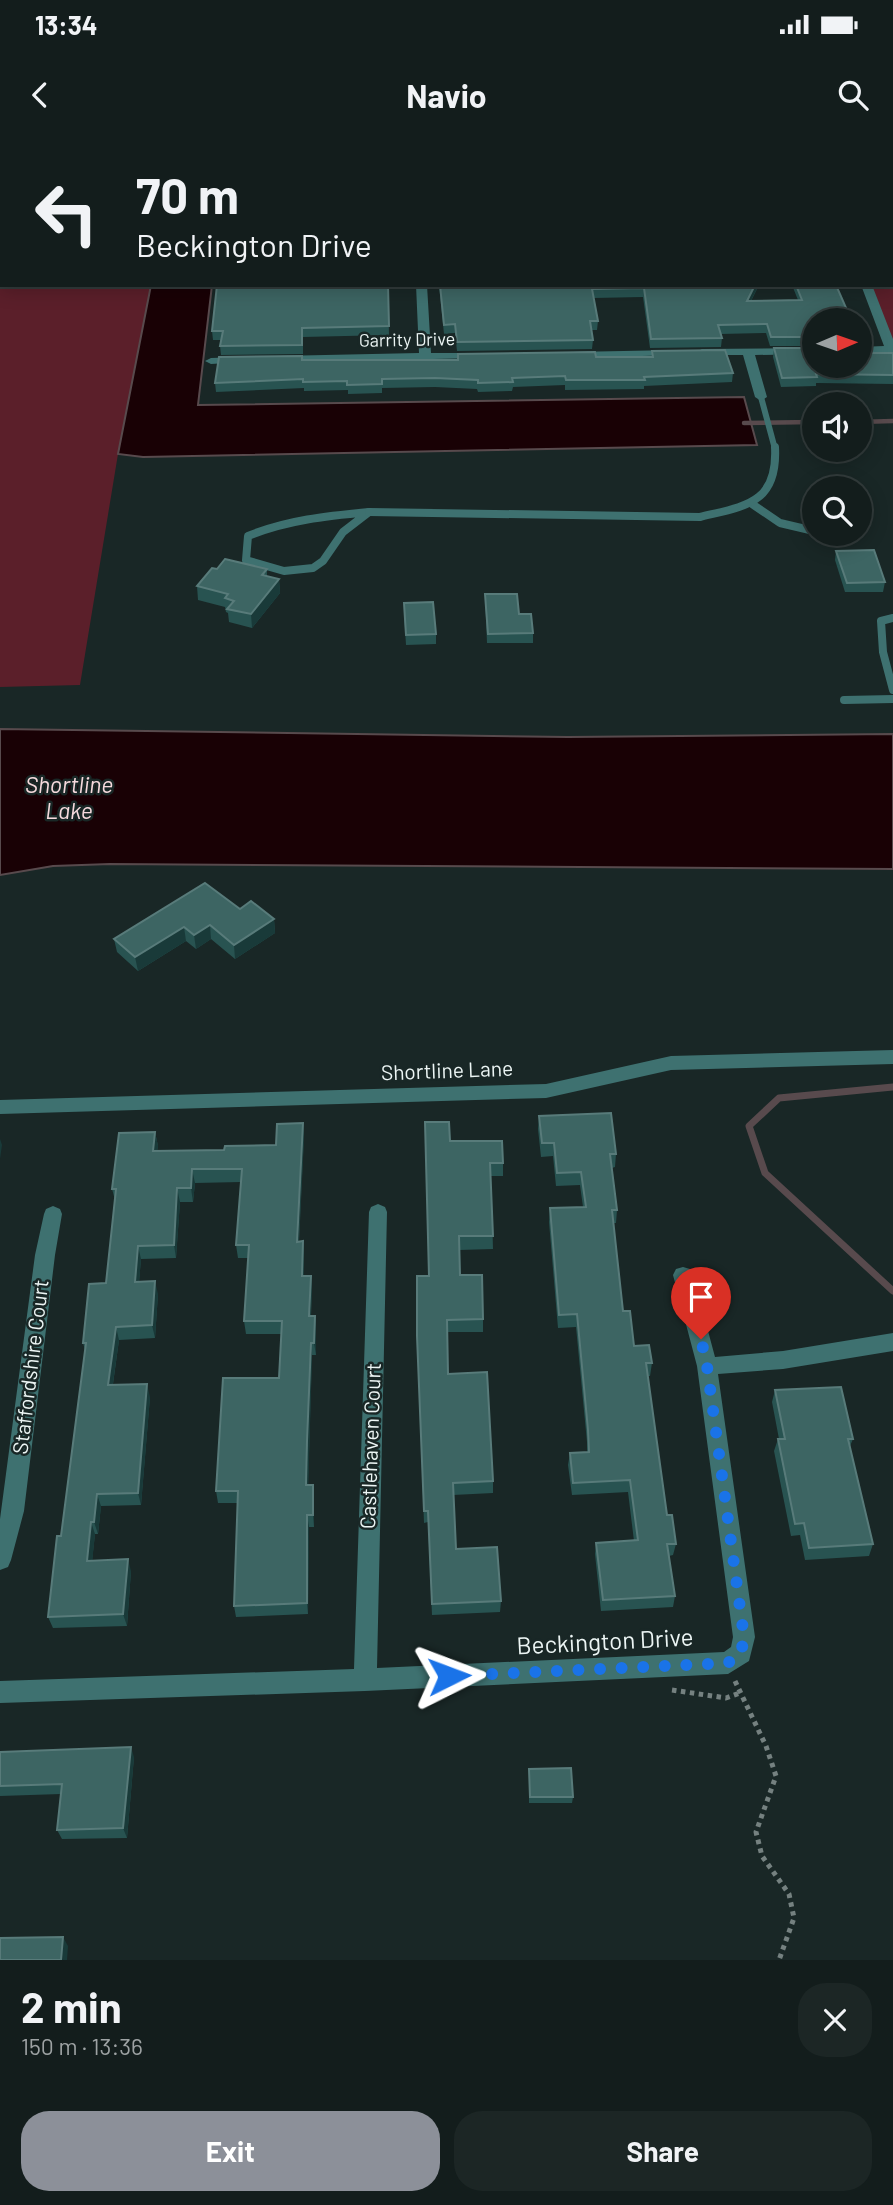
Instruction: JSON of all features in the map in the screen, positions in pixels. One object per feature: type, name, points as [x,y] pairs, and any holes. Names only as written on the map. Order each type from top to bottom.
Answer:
[{"type":"street","points":[[421,287],[425,357]]},
{"type":"street","points":[[867,287],[892,349],[872,350]]},
{"type":"street","points":[[694,352],[802,351]]},
{"type":"street","points":[[748,352],[761,397]]},
{"type":"street","points":[[559,355],[681,353]]},
{"type":"street","name":"Garrity Drive","points":[[264,360],[492,356]]},
{"type":"street","points":[[211,361],[251,360]]},
{"type":"street","name":"Shortline Lane","points":[[0,1108],[546,1091],[671,1063],[893,1056]]},
{"type":"street","name":"Castlehaven Court","points":[[365,1679],[378,1212]]},
{"type":"street","name":"Staffordshire Court","points":[[0,1560],[13,1511],[53,1214]]},
{"type":"street","points":[[683,1275],[707,1366],[744,1637],[741,1653],[728,1663]]},
{"type":"street","points":[[707,1366],[783,1360],[893,1342]]},
{"type":"street","name":"Beckington Drive","points":[[0,1692],[728,1663]]},
{"type":"lane","points":[[370,512],[336,539],[323,561],[315,567],[285,571],[262,569],[246,560],[248,536],[271,525],[370,512],[665,518],[700,517],[752,504],[765,491],[775,468],[775,448],[761,397]]},
{"type":"lane","points":[[752,504],[760,513],[780,524],[802,529]]},
{"type":"lane","points":[[893,618],[881,621],[883,652],[893,690]]},
{"type":"lane","points":[[844,700],[893,699]]},
{"type":"path","points":[[728,1663],[766,1746],[776,1776],[756,1832],[762,1856],[789,1894],[794,1918],[779,1960]]},
{"type":"shaded area","points":[[0,287],[151,287],[118,454],[80,685],[0,687]]},
{"type":"shaded area","points":[[867,287],[893,287],[893,349]]},
{"type":"water","points":[[151,287],[212,287],[198,405],[744,397],[757,445],[143,457],[118,454]]},
{"type":"water","name":"Shortline Lake","points":[[0,729],[568,737],[893,734],[893,869],[110,864],[53,866],[0,875]]},
{"type":"building","points":[[217,287],[388,287],[389,326],[302,328],[302,345],[220,346],[223,331],[212,331]]},
{"type":"building","points":[[440,287],[754,287],[747,301],[802,300],[797,287],[837,287],[846,308],[802,308],[802,337],[771,337],[767,324],[718,325],[722,338],[651,339],[644,288],[592,289],[598,321],[590,321],[593,340],[457,342],[455,324],[444,325]]},
{"type":"building","points":[[774,348],[802,348],[802,377],[782,378]]},
{"type":"building","points":[[725,350],[733,373],[644,377],[645,380],[566,380],[565,376],[512,378],[513,382],[478,383],[478,380],[435,378],[382,379],[382,384],[347,385],[347,381],[303,382],[303,379],[215,383],[219,357],[458,360],[458,354],[595,352],[596,357],[653,357],[652,351]]},
{"type":"building","points":[[872,353],[893,353],[893,375],[872,375]]},
{"type":"building","points":[[874,550],[885,582],[847,583],[836,551]]},
{"type":"building","points":[[225,559],[267,569],[262,575],[279,579],[251,614],[227,609],[234,601],[225,598],[228,594],[197,586],[212,568],[217,569]]},
{"type":"building","points":[[485,594],[517,594],[519,614],[531,614],[533,633],[488,634]]},
{"type":"building","points":[[433,602],[436,634],[406,635],[404,603]]},
{"type":"building","points":[[205,883],[240,909],[251,901],[274,919],[234,945],[210,925],[194,935],[184,927],[135,957],[114,939]]},
{"type":"building","points":[[611,1113],[616,1154],[610,1154],[617,1210],[612,1210],[623,1311],[630,1311],[634,1346],[649,1345],[652,1363],[646,1363],[667,1515],[672,1515],[676,1544],[667,1544],[675,1596],[603,1600],[596,1543],[638,1540],[630,1480],[573,1483],[570,1453],[589,1452],[588,1430],[577,1314],[559,1315],[550,1208],[586,1207],[581,1172],[557,1173],[554,1143],[542,1143],[539,1116]]},
{"type":"building","points":[[425,1122],[449,1122],[450,1141],[502,1141],[503,1163],[490,1163],[493,1236],[459,1236],[460,1275],[482,1275],[483,1319],[447,1320],[448,1374],[487,1372],[493,1481],[453,1483],[456,1549],[497,1547],[501,1601],[432,1604],[428,1511],[424,1511],[417,1336],[417,1276],[429,1276]]},
{"type":"building","points":[[303,1123],[297,1242],[303,1241],[302,1276],[311,1276],[309,1316],[315,1316],[314,1343],[311,1343],[307,1441],[306,1485],[313,1485],[313,1515],[307,1515],[307,1603],[234,1606],[238,1491],[216,1491],[223,1378],[279,1378],[282,1321],[244,1321],[249,1245],[236,1245],[242,1169],[192,1169],[191,1188],[177,1188],[174,1245],[138,1246],[135,1282],[155,1281],[152,1325],[116,1327],[108,1385],[147,1384],[138,1493],[97,1494],[87,1561],[128,1559],[123,1614],[48,1617],[57,1536],[61,1536],[86,1343],[83,1343],[89,1284],[106,1283],[116,1189],[112,1189],[119,1133],[155,1132],[153,1151],[224,1150],[225,1146],[276,1145],[277,1124]]},
{"type":"building","points":[[841,1387],[853,1439],[848,1439],[873,1544],[809,1548],[804,1523],[795,1524],[778,1439],[785,1439],[775,1390]]},
{"type":"building","points":[[131,1747],[123,1828],[57,1830],[62,1784],[0,1786],[0,1752]]},
{"type":"building","points":[[571,1768],[573,1797],[530,1797],[529,1769]]},
{"type":"building","points":[[63,1937],[61,1960],[0,1960],[0,1938]]},
{"type":"waterway","points":[[872,422],[893,421]]},
{"type":"waterway","points":[[744,423],[802,422]]},
{"type":"waterway","points":[[893,1087],[779,1098],[749,1126],[765,1173],[893,1291]]},
{"type":"route","points":[[449,1676],[728,1663],[741,1653],[744,1637],[701,1339]]}]
